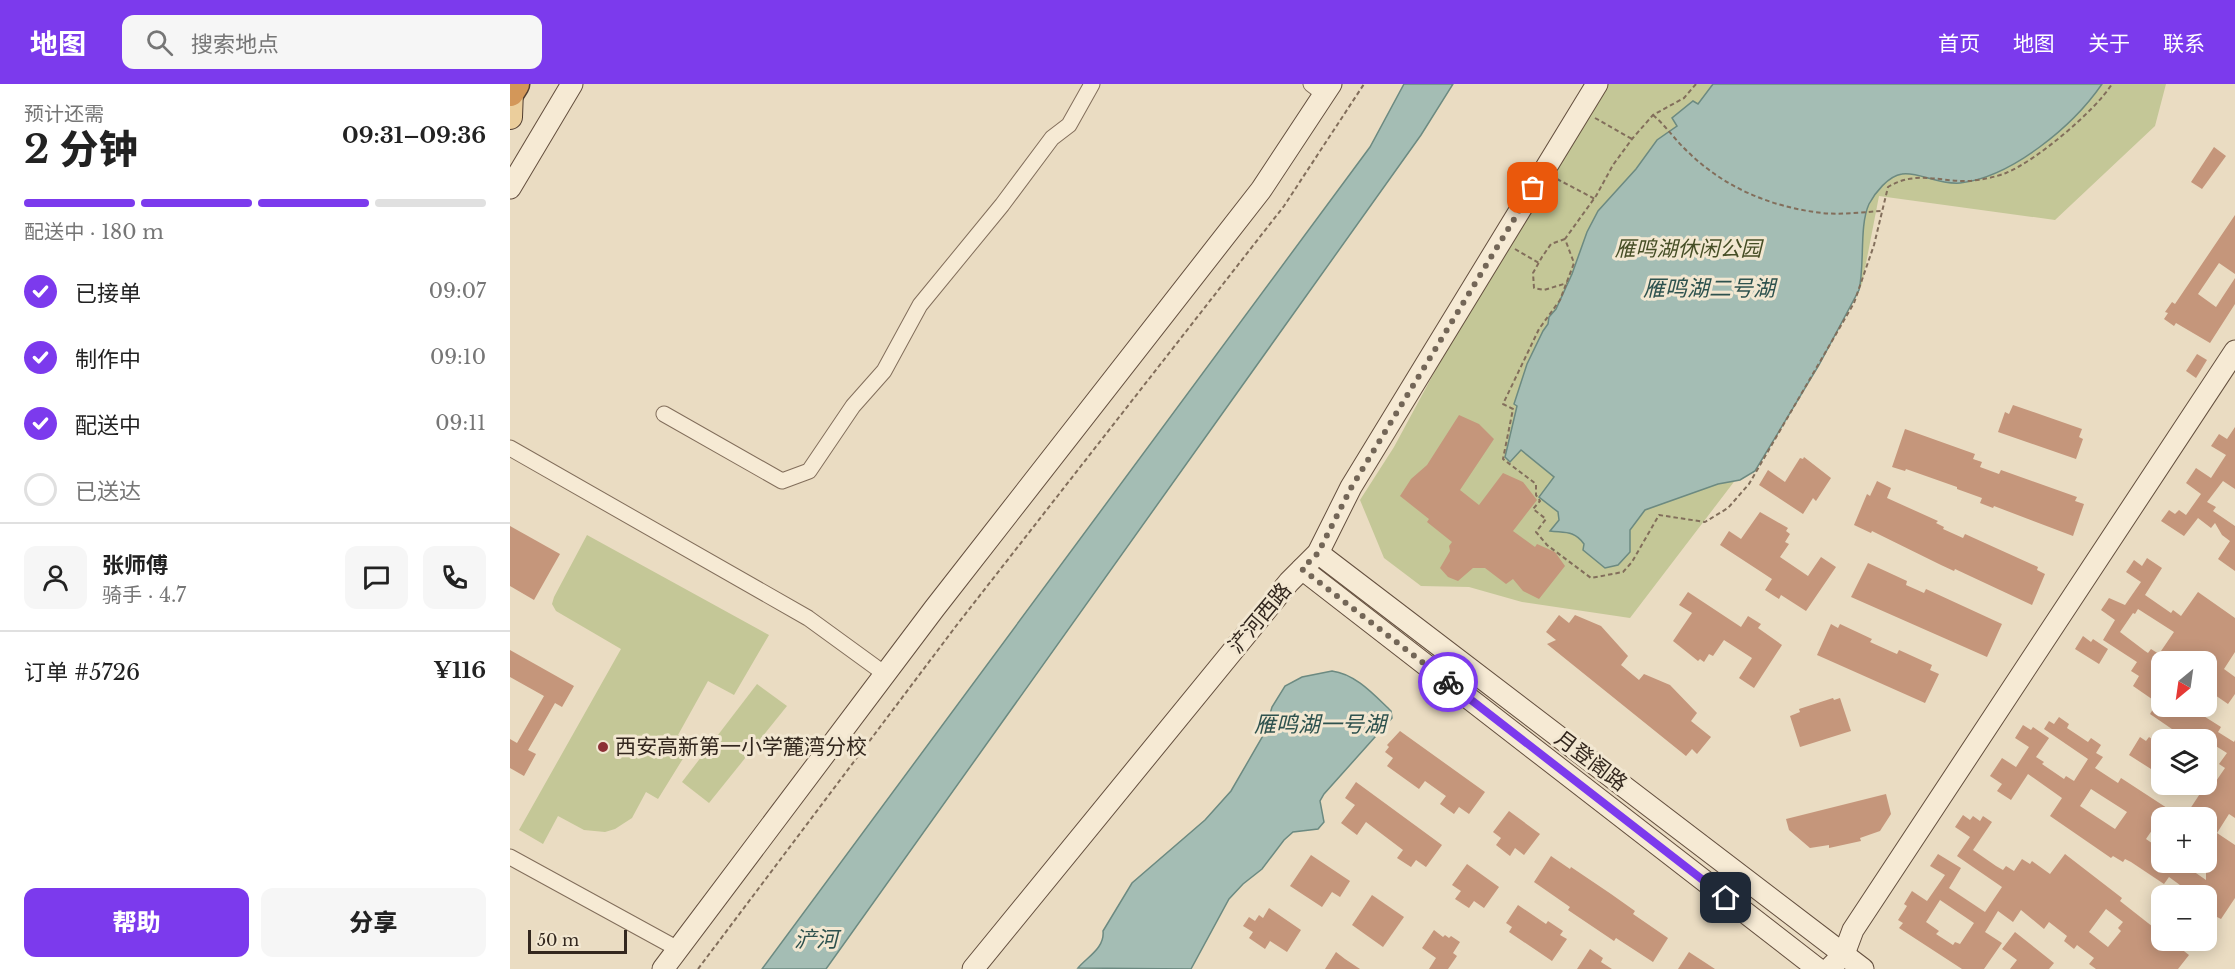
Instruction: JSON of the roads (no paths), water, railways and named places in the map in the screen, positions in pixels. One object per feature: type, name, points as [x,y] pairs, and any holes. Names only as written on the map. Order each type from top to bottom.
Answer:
[{"type":"street","points":[[510,188],[572,84]]},
{"type":"street","points":[[664,414],[782,481],[809,471],[853,406],[884,370],[920,305],[1002,205],[1052,138],[1069,125],[1092,84]]},
{"type":"street","name":"浐河西路","points":[[973,969],[1262,615],[1318,553],[1351,488],[1597,84]]},
{"type":"street","points":[[663,969],[885,674],[1261,190],[1322,87]]},
{"type":"street","points":[[1837,962],[1853,930],[2231,364]]},
{"type":"street","points":[[510,448],[808,618],[885,674]]},
{"type":"street","name":"月登阁路","points":[[1318,553],[1837,962],[1863,969]]},
{"type":"street","name":"月登阁路","points":[[1302,569],[1818,969]]},
{"type":"street","points":[[510,857],[678,949]]},
{"type":"water","name":"浐河","points":[[1404,84],[1453,84],[1421,135],[826,969],[762,969],[1370,147]]},
{"type":"water","name":"雁鸣湖二号湖","points":[[1713,84],[2102,84],[2090,100],[2058,132],[2040,147],[2000,171],[1980,179],[1960,183],[1944,182],[1914,174],[1902,174],[1882,186],[1869,204],[1866,213],[1859,290],[1819,365],[1755,471],[1740,480],[1718,484],[1645,510],[1630,530],[1630,552],[1618,565],[1605,568],[1583,550],[1584,544],[1576,536],[1550,531],[1559,520],[1558,512],[1539,497],[1554,477],[1521,450],[1510,462],[1505,457],[1517,406],[1514,404],[1527,364],[1548,324],[1549,317],[1556,309],[1587,232],[1598,211],[1636,169],[1657,140],[1677,126],[1672,118],[1693,101],[1698,104]]},
{"type":"water","name":"雁鸣湖一号湖","points":[[1332,671],[1349,676],[1364,686],[1391,711],[1392,718],[1324,794],[1320,801],[1324,822],[1318,829],[1293,832],[1262,869],[1229,899],[1191,969],[1078,968],[1095,952],[1103,937],[1103,931],[1132,883],[1205,820],[1231,791],[1264,734],[1272,707],[1285,686],[1302,677]]},
{"type":"place","name":"西安高新第一小学麓湾分校","points":[[603,747]]},
{"type":"park label","name":"雁鸣湖休闲公园","points":[[1688,249]]}]
